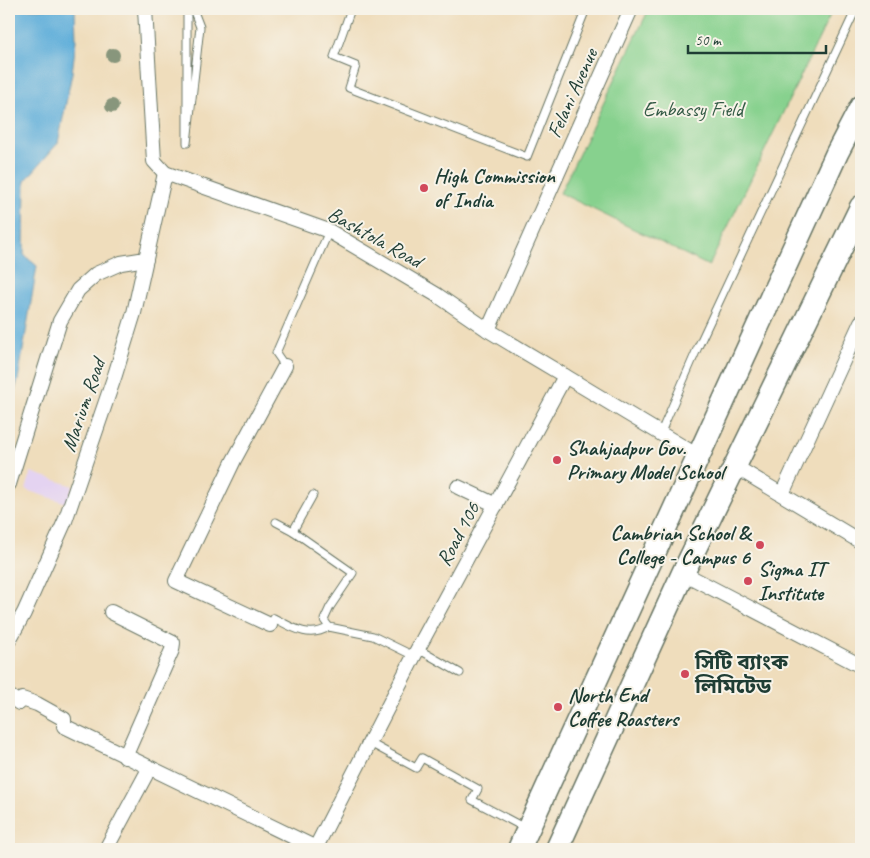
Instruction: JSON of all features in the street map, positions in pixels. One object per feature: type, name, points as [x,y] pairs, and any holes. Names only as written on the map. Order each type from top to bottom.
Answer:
[{"type":"main road","points":[[524,840],[837,153],[861,107]]},
{"type":"main road","points":[[558,849],[683,573],[858,221]]},
{"type":"street","name":"Bashtola Road","points":[[144,9],[154,161],[165,173],[328,230],[437,295],[488,330],[565,376]]},
{"type":"street","name":"Felani Avenue","points":[[488,330],[632,9]]},
{"type":"street","name":"Marium Road","points":[[9,640],[24,613],[65,521],[115,375],[134,313],[165,173]]},
{"type":"street","points":[[9,484],[60,321],[78,290],[96,274],[121,263],[146,259]]},
{"type":"street","points":[[782,494],[861,322]]},
{"type":"street","points":[[270,624],[176,581],[234,460],[285,366]]},
{"type":"street","points":[[565,376],[698,456]]},
{"type":"street","name":"Road 106","points":[[316,848],[416,653],[565,376]]},
{"type":"street","points":[[736,467],[861,542]]},
{"type":"street","points":[[458,487],[496,505]]},
{"type":"street","points":[[683,573],[861,666]]},
{"type":"street","points":[[111,612],[173,644],[125,756]]},
{"type":"street","points":[[9,696],[19,703],[22,699],[37,704],[64,719],[64,726],[148,769],[316,848]]},
{"type":"street","points":[[106,849],[148,769]]},
{"type":"lane","points":[[187,9],[188,143],[200,27],[193,9]]},
{"type":"lane","points":[[351,9],[334,57],[356,66],[349,88],[527,157],[586,9]]},
{"type":"lane","points":[[661,432],[698,347],[856,9]]},
{"type":"lane","points":[[285,366],[276,353],[328,230]]},
{"type":"lane","points":[[294,530],[313,495]]},
{"type":"lane","points":[[276,522],[294,530],[353,573],[330,607],[324,620],[329,627]]},
{"type":"lane","points":[[270,624],[274,618],[298,632],[320,632],[329,627],[373,636],[460,673]]},
{"type":"lane","points":[[370,743],[416,768],[422,758],[478,789],[472,800],[524,840]]},
{"type":"shaded area","points":[[31,472],[73,486],[67,503],[26,490]]},
{"type":"green space","name":"Embassy Field","points":[[649,9],[833,9],[709,266],[560,193]]},
{"type":"water","points":[[9,9],[75,9],[76,40],[72,73],[58,143],[25,181],[24,255],[37,266],[18,380],[9,410]]},
{"type":"place","name":"High Commission of India","points":[[424,188]]},
{"type":"place","name":"Shahjadpur Gov. Primary Model School","points":[[557,460]]},
{"type":"place","name":"Cambrian School & College - Campus 6","points":[[760,545]]},
{"type":"place","name":"Sigma IT Institute","points":[[748,581]]},
{"type":"place","name":"সিটি ব্যাংক লিমিটেড","points":[[685,674]]},
{"type":"place","name":"North End Coffee Roasters","points":[[558,707]]}]
